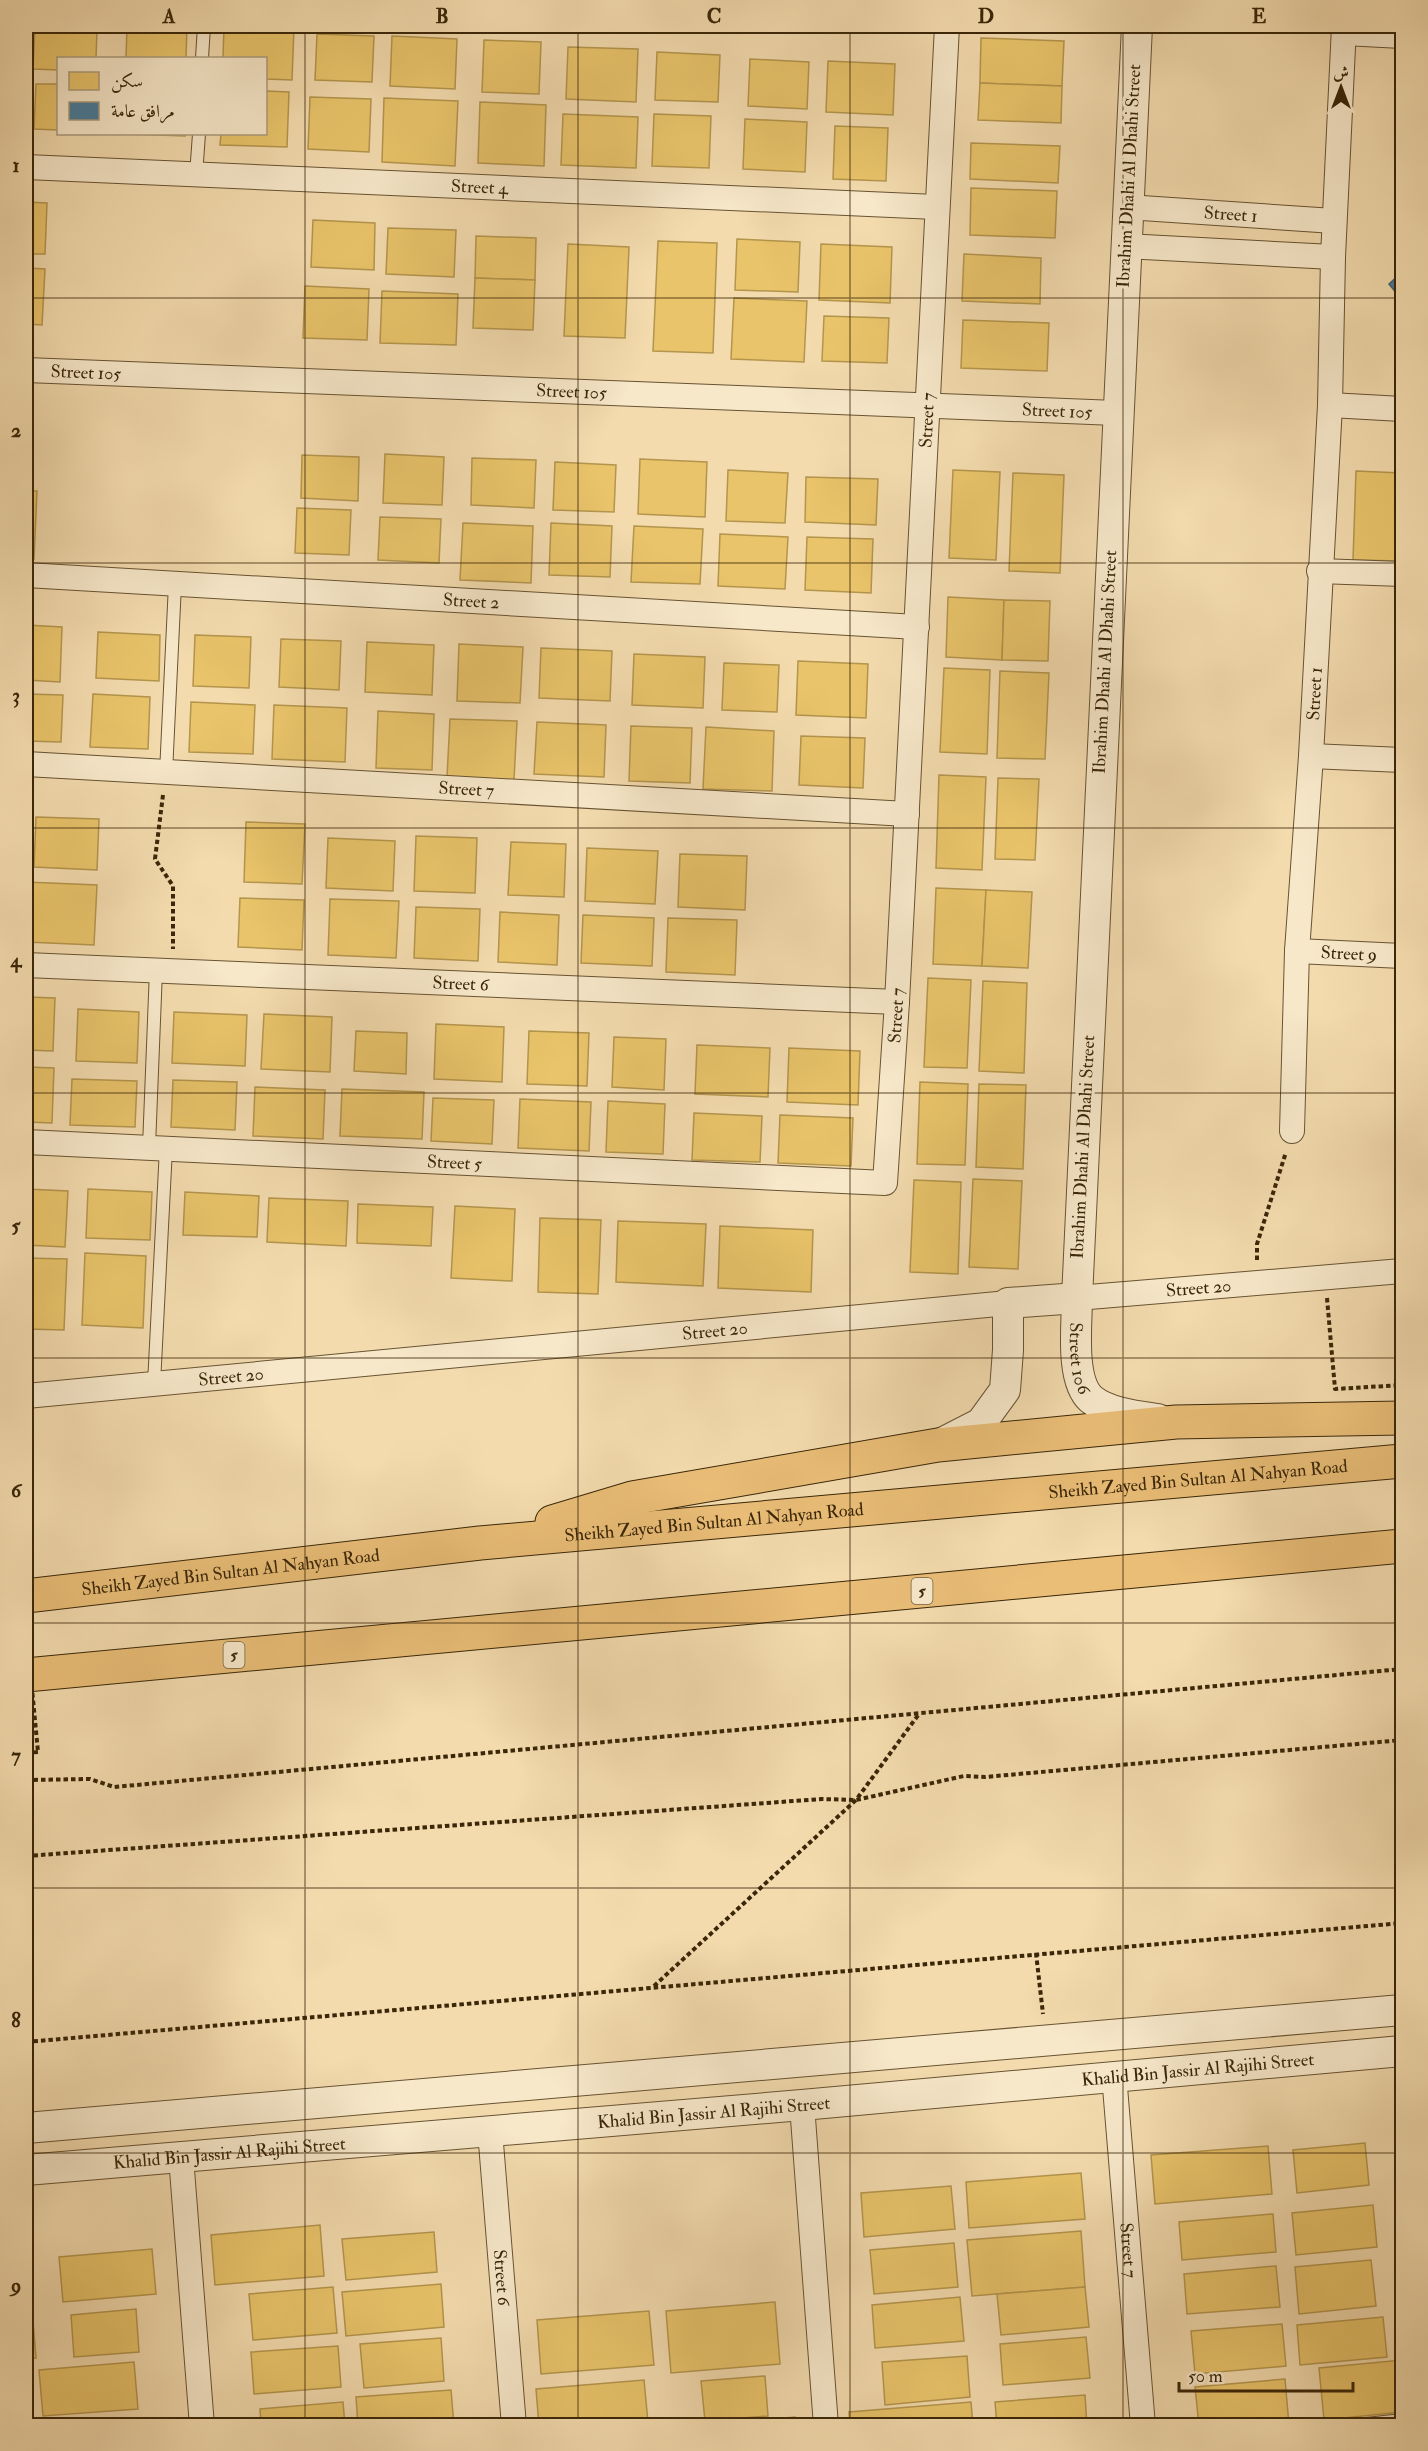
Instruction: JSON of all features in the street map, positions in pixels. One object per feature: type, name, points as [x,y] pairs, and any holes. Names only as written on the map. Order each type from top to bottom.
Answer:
[{"type":"highway","points":[[480,1543],[632,1498],[938,1445],[1176,1422],[1402,1418]]},
{"type":"highway","name":"Sheikh Zayed Bin Sultan Al Nahyan Road","points":[[26,1596],[480,1543],[1402,1461]]},
{"type":"highway","name":"5","points":[[26,1675],[1402,1546]]},
{"type":"street","name":"Street 7","points":[[885,1183],[897,1002],[947,26]]},
{"type":"street","name":"Ibrahim Dhahi Al Dhahi Street","points":[[1077,1298],[1116,413],[1137,26]]},
{"type":"street","name":"Street 1","points":[[1292,1131],[1297,951],[1311,756],[1319,571],[1330,405],[1334,221],[1344,29]]},
{"type":"street","points":[[1344,29],[1402,36]]},
{"type":"street","name":"Street 4","points":[[26,167],[936,207]]},
{"type":"street","name":"Street 1","points":[[1127,207],[1334,221]]},
{"type":"street","name":"Street 1","points":[[1125,246],[1333,257]]},
{"type":"street","name":"Street 105","points":[[26,370],[1116,413]]},
{"type":"street","points":[[1330,405],[1402,409]]},
{"type":"street","points":[[1319,571],[1402,574]]},
{"type":"street","name":"Street 2","points":[[26,575],[917,627]]},
{"type":"street","points":[[1311,756],[1402,760]]},
{"type":"street","name":"Street 7","points":[[26,764],[907,814]]},
{"type":"street","name":"Street 9","points":[[1297,951],[1402,956]]},
{"type":"street","name":"Street 6","points":[[26,965],[897,1002]]},
{"type":"street","name":"Street 5","points":[[26,1142],[885,1183]]},
{"type":"street","name":"Street 20","points":[[26,1396],[1008,1303],[1402,1271]]},
{"type":"street","name":"Street 106","points":[[1077,1298],[1077,1363],[1083,1388],[1090,1398],[1103,1406],[1132,1415],[1176,1422]]},
{"type":"street","points":[[938,1445],[981,1423],[1005,1390],[1008,1303]]},
{"type":"street","points":[[26,2128],[1402,2010]]},
{"type":"street","name":"Khalid Bin Jassir Al Rajihi Street","points":[[26,2170],[802,2105],[1114,2075],[1402,2051]]},
{"type":"street","points":[[684,2115],[675,2105],[672,2092],[676,2080],[686,2070]]},
{"type":"street","name":"Street 7","points":[[1114,2075],[1143,2426]]},
{"type":"street","points":[[609,2078],[616,2087],[617,2106],[613,2121]]},
{"type":"street","points":[[802,2105],[826,2426]]},
{"type":"street","name":"Street 6","points":[[490,2131],[514,2426]]},
{"type":"street","points":[[181,2157],[202,2426]]},
{"type":"lane","points":[[202,57],[204,26]]},
{"type":"lane","points":[[196,175],[199,135]]},
{"type":"lane","points":[[166,772],[175,584]]},
{"type":"lane","points":[[154,1384],[157,1148],[164,970]]},
{"type":"lane","points":[[1349,2426],[1402,2421]]},
{"type":"path","points":[[164,970],[174,886],[155,859],[166,772]]},
{"type":"path","points":[[1257,1282],[1257,1244],[1292,1131]]},
{"type":"path","points":[[1325,1277],[1335,1389],[1402,1385]]},
{"type":"path","points":[[26,1626],[38,1752],[26,1753]]},
{"type":"path","points":[[26,1780],[90,1779],[114,1787],[1402,1669]]},
{"type":"path","points":[[654,1986],[856,1800],[919,1714]]},
{"type":"path","points":[[26,1856],[822,1799],[856,1800],[964,1776],[985,1777],[1402,1740]]},
{"type":"path","points":[[26,2042],[1402,1923]]},
{"type":"path","points":[[1036,1953],[1045,2040]]},
{"type":"building: سكن","points":[[127,26],[187,27],[186,57],[126,57]]},
{"type":"building: سكن","points":[[224,26],[294,27],[292,80],[267,79],[267,57],[223,57]]},
{"type":"building: سكن","points":[[35,28],[97,30],[96,57],[57,57],[57,70],[33,69]]},
{"type":"building: سكن","points":[[317,34],[374,36],[372,82],[315,80]]},
{"type":"building: سكن","points":[[392,36],[457,39],[455,89],[390,86]]},
{"type":"building: سكن","points":[[981,38],[1064,41],[1062,86],[980,83]]},
{"type":"building: سكن","points":[[484,40],[541,42],[539,94],[482,92]]},
{"type":"building: سكن","points":[[568,47],[638,49],[636,102],[566,99]]},
{"type":"building: سكن","points":[[657,52],[720,55],[718,102],[655,100]]},
{"type":"building: سكن","points":[[750,59],[809,62],[807,109],[748,106]]},
{"type":"building: سكن","points":[[828,61],[895,64],[893,115],[826,112]]},
{"type":"building: سكن","points":[[980,83],[1062,86],[1061,123],[978,120]]},
{"type":"building: سكن","points":[[36,84],[57,84],[57,130],[34,129]]},
{"type":"building: سكن","points":[[267,91],[289,92],[287,147],[220,145],[221,135],[267,135]]},
{"type":"building: سكن","points":[[310,97],[371,99],[369,152],[308,149]]},
{"type":"building: سكن","points":[[384,98],[458,101],[455,166],[382,162]]},
{"type":"building: سكن","points":[[480,102],[546,105],[544,166],[478,163]]},
{"type":"building: سكن","points":[[563,114],[638,117],[636,168],[561,165]]},
{"type":"building: سكن","points":[[654,114],[711,116],[709,168],[652,166]]},
{"type":"building: سكن","points":[[745,119],[807,122],[805,172],[743,169]]},
{"type":"building: سكن","points":[[835,126],[888,128],[886,181],[833,179]]},
{"type":"building: سكن","points":[[971,143],[1060,146],[1058,183],[970,179]]},
{"type":"building: سكن","points":[[971,188],[1057,191],[1055,238],[970,235]]},
{"type":"building: سكن","points":[[26,202],[47,203],[45,254],[26,254]]},
{"type":"building: سكن","points":[[313,220],[375,223],[374,270],[311,267]]},
{"type":"building: سكن","points":[[388,228],[456,230],[454,277],[386,274]]},
{"type":"building: سكن","points":[[476,236],[536,238],[535,280],[475,278]]},
{"type":"building: سكن","points":[[737,239],[800,242],[798,292],[735,290]]},
{"type":"building: سكن","points":[[658,241],[717,243],[713,353],[653,351]]},
{"type":"building: سكن","points":[[568,244],[629,247],[625,338],[564,336]]},
{"type":"building: سكن","points":[[821,244],[892,247],[890,303],[819,300]]},
{"type":"building: سكن","points":[[964,254],[1041,258],[1040,304],[962,301]]},
{"type":"building: سكن","points":[[26,268],[45,269],[42,325],[26,324]]},
{"type":"building: سكن","points":[[475,278],[535,280],[533,330],[473,328]]},
{"type":"building: سكن","points":[[305,286],[369,289],[367,340],[303,338]]},
{"type":"building: سكن","points":[[382,291],[458,294],[456,345],[380,343]]},
{"type":"building: سكن","points":[[734,298],[807,301],[804,362],[731,359]]},
{"type":"building: سكن","points":[[824,316],[889,318],[887,363],[822,361]]},
{"type":"building: سكن","points":[[963,320],[1049,323],[1047,371],[961,368]]},
{"type":"building: سكن","points":[[385,454],[444,457],[442,505],[383,503]]},
{"type":"building: سكن","points":[[302,455],[359,457],[358,501],[301,498]]},
{"type":"building: سكن","points":[[472,458],[536,460],[534,508],[471,505]]},
{"type":"building: سكن","points":[[640,459],[707,462],[705,517],[638,514]]},
{"type":"building: سكن","points":[[555,462],[616,465],[614,512],[553,510]]},
{"type":"building: سكن","points":[[728,470],[788,473],[785,523],[726,521]]},
{"type":"building: سكن","points":[[953,470],[1000,472],[996,560],[949,558]]},
{"type":"building: سكن","points":[[1356,471],[1402,473],[1402,561],[1353,560]]},
{"type":"building: سكن","points":[[1013,473],[1064,475],[1060,573],[1009,571]]},
{"type":"building: سكن","points":[[806,477],[878,479],[876,525],[805,522]]},
{"type":"building: سكن","points":[[26,491],[37,491],[34,559],[26,558]]},
{"type":"building: سكن","points":[[297,508],[351,510],[349,555],[295,553]]},
{"type":"building: سكن","points":[[380,517],[441,519],[439,563],[378,560]]},
{"type":"building: سكن","points":[[463,523],[533,526],[531,583],[460,580]]},
{"type":"building: سكن","points":[[551,523],[612,526],[610,577],[549,575]]},
{"type":"building: سكن","points":[[634,526],[703,529],[700,584],[631,582]]},
{"type":"building: سكن","points":[[720,534],[788,537],[785,589],[718,586]]},
{"type":"building: سكن","points":[[807,537],[873,539],[871,593],[805,590]]},
{"type":"building: سكن","points":[[948,597],[1004,600],[1002,660],[946,657]]},
{"type":"building: سكن","points":[[1004,600],[1050,601],[1048,661],[1002,660]]},
{"type":"building: سكن","points":[[26,625],[62,627],[60,682],[26,680]]},
{"type":"building: سكن","points":[[98,632],[160,635],[159,681],[96,678]]},
{"type":"building: سكن","points":[[195,635],[251,637],[249,688],[193,686]]},
{"type":"building: سكن","points":[[281,639],[341,641],[339,690],[279,687]]},
{"type":"building: سكن","points":[[367,642],[434,645],[432,695],[365,692]]},
{"type":"building: سكن","points":[[459,644],[523,647],[520,703],[457,701]]},
{"type":"building: سكن","points":[[541,648],[612,651],[610,701],[539,698]]},
{"type":"building: سكن","points":[[634,654],[705,657],[703,708],[632,705]]},
{"type":"building: سكن","points":[[798,661],[868,664],[866,718],[796,715]]},
{"type":"building: سكن","points":[[724,663],[779,665],[777,712],[722,710]]},
{"type":"building: سكن","points":[[944,668],[990,670],[987,754],[940,752]]},
{"type":"building: سكن","points":[[1000,671],[1049,673],[1045,759],[997,758]]},
{"type":"building: سكن","points":[[26,694],[63,695],[61,742],[26,741]]},
{"type":"building: سكن","points":[[93,694],[150,697],[148,749],[90,747]]},
{"type":"building: سكن","points":[[191,702],[255,705],[253,754],[189,752]]},
{"type":"building: سكن","points":[[274,705],[347,708],[345,762],[272,759]]},
{"type":"building: سكن","points":[[378,711],[434,714],[432,770],[376,768]]},
{"type":"building: سكن","points":[[450,719],[517,721],[514,780],[447,777]]},
{"type":"building: سكن","points":[[537,722],[606,725],[604,777],[534,774]]},
{"type":"building: سكن","points":[[631,726],[692,728],[690,783],[629,781]]},
{"type":"building: سكن","points":[[706,727],[774,731],[772,791],[703,789]]},
{"type":"building: سكن","points":[[801,736],[865,738],[863,788],[799,785]]},
{"type":"building: سكن","points":[[939,775],[986,777],[982,870],[936,868]]},
{"type":"building: سكن","points":[[998,778],[1039,779],[1035,860],[995,859]]},
{"type":"building: سكن","points":[[36,817],[99,819],[97,870],[34,867]]},
{"type":"building: سكن","points":[[246,822],[305,824],[302,884],[244,882]]},
{"type":"building: سكن","points":[[416,836],[477,838],[475,893],[414,891]]},
{"type":"building: سكن","points":[[328,838],[395,841],[393,891],[326,888]]},
{"type":"building: سكن","points":[[511,842],[566,844],[564,897],[508,895]]},
{"type":"building: سكن","points":[[587,848],[658,851],[655,904],[585,901]]},
{"type":"building: سكن","points":[[680,854],[747,856],[745,910],[678,907]]},
{"type":"building: سكن","points":[[26,882],[97,885],[94,945],[26,942]]},
{"type":"building: سكن","points":[[936,888],[986,890],[982,966],[933,964]]},
{"type":"building: سكن","points":[[986,890],[1032,892],[1028,968],[982,966]]},
{"type":"building: سكن","points":[[240,898],[304,900],[302,950],[238,947]]},
{"type":"building: سكن","points":[[330,899],[399,901],[396,958],[328,955]]},
{"type":"building: سكن","points":[[416,907],[480,909],[478,961],[414,958]]},
{"type":"building: سكن","points":[[500,912],[559,915],[557,965],[498,962]]},
{"type":"building: سكن","points":[[583,915],[654,918],[652,966],[581,963]]},
{"type":"building: سكن","points":[[668,918],[737,920],[735,975],[666,972]]},
{"type":"building: سكن","points":[[928,978],[971,980],[967,1068],[924,1067]]},
{"type":"building: سكن","points":[[983,981],[1027,983],[1024,1073],[979,1071]]},
{"type":"building: سكن","points":[[26,997],[55,998],[53,1051],[26,1050]]},
{"type":"building: سكن","points":[[78,1009],[139,1012],[137,1063],[76,1061]]},
{"type":"building: سكن","points":[[174,1012],[247,1015],[245,1066],[172,1063]]},
{"type":"building: سكن","points":[[264,1014],[332,1017],[330,1072],[261,1069]]},
{"type":"building: سكن","points":[[436,1024],[504,1027],[502,1082],[434,1079]]},
{"type":"building: سكن","points":[[356,1031],[407,1033],[406,1074],[354,1071]]},
{"type":"building: سكن","points":[[529,1031],[589,1033],[587,1086],[527,1084]]},
{"type":"building: سكن","points":[[614,1037],[666,1039],[664,1090],[612,1087]]},
{"type":"building: سكن","points":[[697,1045],[770,1048],[768,1097],[695,1094]]},
{"type":"building: سكن","points":[[789,1048],[860,1051],[858,1105],[787,1102]]},
{"type":"building: سكن","points":[[26,1067],[54,1068],[52,1123],[26,1122]]},
{"type":"building: سكن","points":[[72,1079],[137,1081],[135,1127],[70,1125]]},
{"type":"building: سكن","points":[[173,1080],[237,1082],[235,1130],[171,1127]]},
{"type":"building: سكن","points":[[920,1082],[968,1084],[965,1165],[917,1164]]},
{"type":"building: سكن","points":[[979,1084],[1026,1085],[1023,1169],[976,1167]]},
{"type":"building: سكن","points":[[255,1087],[325,1090],[323,1139],[253,1136]]},
{"type":"building: سكن","points":[[342,1089],[424,1092],[422,1139],[340,1136]]},
{"type":"building: سكن","points":[[433,1098],[494,1100],[492,1144],[431,1141]]},
{"type":"building: سكن","points":[[520,1099],[591,1102],[589,1151],[518,1148]]},
{"type":"building: سكن","points":[[608,1101],[665,1104],[663,1154],[606,1152]]},
{"type":"building: سكن","points":[[694,1113],[762,1116],[760,1162],[692,1160]]},
{"type":"building: سكن","points":[[780,1115],[853,1118],[851,1166],[778,1163]]},
{"type":"building: سكن","points":[[973,1179],[1022,1181],[1018,1269],[969,1267]]},
{"type":"building: سكن","points":[[914,1180],[961,1182],[958,1274],[910,1272]]},
{"type":"building: سكن","points":[[26,1189],[68,1191],[65,1247],[26,1245]]},
{"type":"building: سكن","points":[[88,1189],[152,1192],[150,1240],[86,1238]]},
{"type":"building: سكن","points":[[185,1192],[259,1196],[257,1237],[183,1235]]},
{"type":"building: سكن","points":[[269,1198],[348,1201],[346,1246],[267,1242]]},
{"type":"building: سكن","points":[[358,1204],[433,1207],[431,1246],[357,1243]]},
{"type":"building: سكن","points":[[455,1206],[515,1209],[512,1281],[451,1278]]},
{"type":"building: سكن","points":[[540,1218],[601,1220],[598,1294],[538,1292]]},
{"type":"building: سكن","points":[[618,1221],[706,1224],[703,1286],[616,1282]]},
{"type":"building: سكن","points":[[720,1226],[813,1230],[811,1292],[718,1288]]},
{"type":"building: سكن","points":[[85,1253],[146,1256],[143,1328],[82,1325]]},
{"type":"building: سكن","points":[[26,1258],[67,1259],[64,1330],[26,1329]]},
{"type":"building: سكن","points":[[1365,2143],[1369,2185],[1297,2193],[1293,2150]]},
{"type":"building: سكن","points":[[1268,2146],[1272,2194],[1155,2204],[1151,2155]]},
{"type":"building: سكن","points":[[1081,2173],[1085,2219],[969,2228],[966,2182]]},
{"type":"building: سكن","points":[[951,2186],[955,2229],[864,2237],[861,2193]]},
{"type":"building: سكن","points":[[1373,2205],[1377,2247],[1296,2255],[1292,2213]]},
{"type":"building: سكن","points":[[1273,2214],[1276,2252],[1182,2260],[1179,2222]]},
{"type":"building: سكن","points":[[320,2225],[324,2276],[215,2285],[211,2235]]},
{"type":"building: سكن","points":[[1081,2231],[1085,2287],[972,2296],[967,2240]]},
{"type":"building: سكن","points":[[434,2232],[437,2272],[346,2280],[342,2239]]},
{"type":"building: سكن","points":[[954,2243],[958,2287],[874,2294],[870,2250]]},
{"type":"building: سكن","points":[[152,2249],[156,2294],[63,2302],[59,2257]]},
{"type":"building: سكن","points":[[1371,2260],[1376,2306],[1299,2314],[1295,2267]]},
{"type":"building: سكن","points":[[1276,2266],[1280,2307],[1187,2314],[1184,2274]]},
{"type":"building: سكن","points":[[441,2284],[444,2327],[346,2336],[342,2292]]},
{"type":"building: سكن","points":[[333,2287],[337,2333],[253,2340],[249,2294]]},
{"type":"building: سكن","points":[[1085,2287],[1089,2327],[1001,2335],[997,2294]]},
{"type":"building: سكن","points":[[960,2297],[964,2341],[875,2348],[872,2305]]},
{"type":"building: سكن","points":[[775,2302],[780,2364],[671,2373],[666,2311]]},
{"type":"building: سكن","points":[[136,2309],[139,2352],[74,2357],[71,2315]]},
{"type":"building: سكن","points":[[649,2311],[654,2365],[541,2374],[537,2320]]},
{"type":"building: سكن","points":[[1383,2317],[1387,2357],[1300,2365],[1297,2325]]},
{"type":"building: سكن","points":[[26,2321],[33,2321],[36,2358],[26,2359]]},
{"type":"building: سكن","points":[[1282,2324],[1286,2366],[1195,2374],[1191,2331]]},
{"type":"building: سكن","points":[[1086,2337],[1090,2378],[1003,2385],[1000,2344]]},
{"type":"building: سكن","points":[[441,2338],[444,2381],[364,2388],[360,2344]]},
{"type":"building: سكن","points":[[338,2346],[341,2387],[254,2394],[251,2352]]},
{"type":"building: سكن","points":[[967,2356],[970,2397],[885,2405],[882,2362]]},
{"type":"building: سكن","points":[[1402,2360],[1402,2412],[1324,2420],[1319,2368]]},
{"type":"building: سكن","points":[[134,2362],[138,2409],[43,2416],[39,2370]]},
{"type":"building: سكن","points":[[765,2376],[768,2416],[705,2421],[701,2381]]},
{"type":"building: سكن","points":[[28,2377],[31,2416],[26,2416],[26,2378]]},
{"type":"building: سكن","points":[[1285,2379],[1289,2425],[1199,2426],[1195,2387]]},
{"type":"building: سكن","points":[[644,2380],[648,2422],[539,2426],[536,2389]]},
{"type":"building: سكن","points":[[451,2390],[454,2426],[358,2426],[356,2397]]},
{"type":"building: سكن","points":[[1085,2395],[1087,2426],[997,2426],[995,2402]]},
{"type":"building: سكن","points":[[343,2402],[345,2426],[261,2426],[260,2409]]},
{"type":"building: سكن","points":[[971,2402],[973,2426],[850,2426],[849,2412]]},
{"type":"building: سكن","points":[[795,2417],[795,2426],[691,2426]]},
{"type":"building: سكن","points":[[141,2421],[141,2426],[86,2426]]},
{"type":"building: مرافق عامة","points":[[1402,272],[1402,300],[1389,284]]}]
